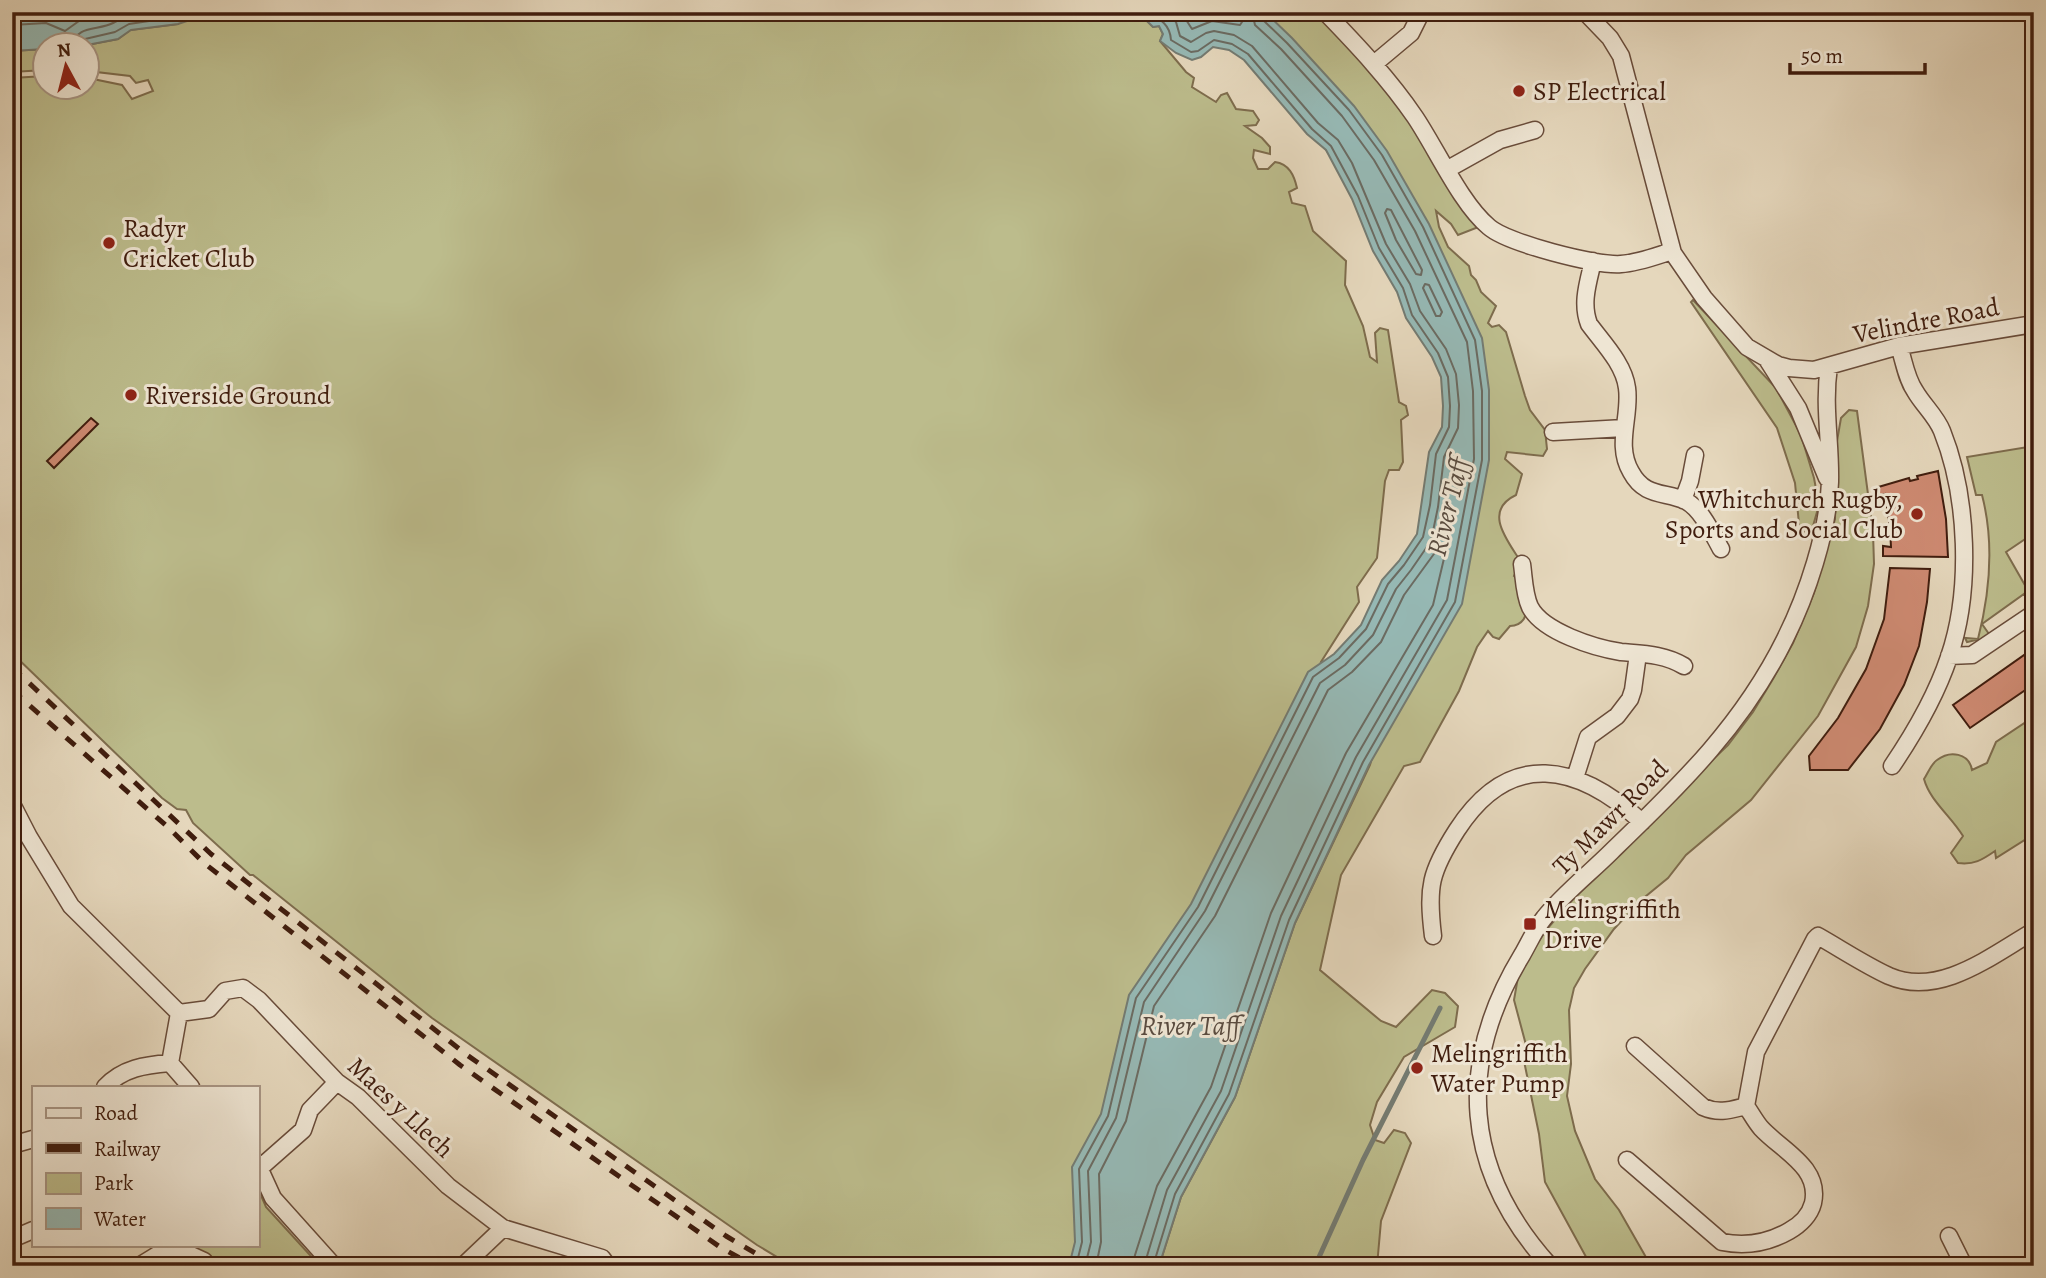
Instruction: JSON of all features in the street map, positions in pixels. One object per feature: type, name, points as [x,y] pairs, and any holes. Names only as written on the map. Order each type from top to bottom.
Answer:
[{"type":"street","points":[[1325,12],[1374,64],[1409,109],[1473,210],[1493,231],[1592,261],[1623,264],[1672,251]]},
{"type":"street","points":[[1585,12],[1610,38],[1621,56],[1672,251],[1684,271],[1722,319],[1747,346],[1767,359],[1798,408],[1830,483]]},
{"type":"street","points":[[1374,64],[1411,33],[1420,15]]},
{"type":"street","points":[[1448,169],[1500,140],[1535,130]]},
{"type":"street","points":[[1592,261],[1584,300],[1586,317],[1624,375],[1628,394],[1623,428],[1631,473],[1646,489],[1662,496],[1683,500],[1695,508],[1721,549]]},
{"type":"street","name":"Velindre Road","points":[[1767,359],[1778,365],[1814,370],[1899,346],[2034,324]]},
{"type":"street","points":[[1892,766],[1914,734],[1950,656],[1962,588],[1963,541],[1960,503],[1942,430],[1912,387],[1899,346]]},
{"type":"street","name":"Ty Mawr Road","points":[[1550,1266],[1509,1211],[1493,1181],[1484,1153],[1477,1097],[1486,1036],[1504,985],[1544,918],[1716,746],[1758,690],[1786,637],[1822,540],[1830,483],[1825,406],[1829,366]]},
{"type":"street","points":[[1553,432],[1623,428]]},
{"type":"street","points":[[1683,500],[1695,456]]},
{"type":"street","points":[[1522,564],[1530,606],[1541,619],[1578,640],[1600,648],[1660,656],[1684,666]]},
{"type":"street","points":[[1950,656],[1972,655],[2030,616]]},
{"type":"street","points":[[1575,778],[1588,737],[1617,716],[1630,699],[1638,654]]},
{"type":"street","points":[[1433,936],[1429,891],[1448,844],[1477,803],[1506,782],[1540,773],[1575,778],[1605,792],[1642,822]]},
{"type":"street","points":[[12,804],[71,906],[179,1013],[170,1063]]},
{"type":"street","points":[[12,841],[29,836]]},
{"type":"street","points":[[1627,1160],[1722,1242],[1735,1245],[1767,1242],[1801,1223],[1811,1210],[1815,1193],[1810,1176],[1801,1164],[1760,1127],[1746,1105],[1756,1052],[1818,936],[1889,976],[1906,981],[1925,982],[1959,974],[2034,931]]},
{"type":"street","name":"Maes y Llech","points":[[179,1013],[209,1009],[225,991],[243,988],[260,1000],[337,1082],[358,1097],[449,1186],[503,1227],[602,1258],[608,1266]]},
{"type":"street","points":[[1635,1046],[1703,1107],[1724,1112],[1746,1105]]},
{"type":"street","points":[[107,1086],[130,1069],[170,1063]]},
{"type":"street","points":[[170,1063],[190,1086]]},
{"type":"street","points":[[334,1266],[273,1198],[259,1165],[303,1130],[310,1110],[337,1082]]},
{"type":"street","points":[[12,1145],[32,1139]]},
{"type":"street","points":[[463,1266],[503,1227]]},
{"type":"street","points":[[1949,1236],[1964,1266]]},
{"type":"street","points":[[139,1266],[169,1246],[204,1261],[208,1266]]},
{"type":"green space","points":[[188,12],[1130,12],[1153,27],[1159,26],[1163,34],[1160,41],[1194,78],[1192,87],[1216,102],[1221,95],[1227,93],[1236,109],[1253,111],[1259,120],[1256,125],[1245,126],[1270,147],[1270,154],[1254,150],[1253,158],[1258,169],[1268,169],[1275,162],[1287,168],[1297,188],[1289,192],[1292,203],[1305,206],[1313,231],[1346,261],[1345,285],[1363,326],[1370,357],[1377,362],[1375,333],[1380,328],[1388,330],[1399,402],[1406,406],[1408,415],[1401,420],[1403,462],[1399,470],[1389,470],[1385,481],[1377,558],[1357,587],[1359,602],[1321,662],[1301,723],[1077,1266],[792,1266],[757,1245],[432,1018],[250,875],[193,823],[186,810],[177,809],[162,798],[12,653],[12,78],[32,77],[32,102],[102,102],[102,81],[122,85],[132,99],[153,91],[148,80],[136,83],[130,76],[102,73],[102,42],[118,39],[130,30],[178,24]]},
{"type":"green space","points":[[1231,12],[1321,13],[1329,20],[1335,34],[1341,35],[1396,103],[1481,226],[1458,235],[1451,224],[1436,211],[1439,227],[1448,247],[1469,266],[1481,292],[1496,306],[1488,323],[1492,327],[1499,325],[1506,332],[1530,410],[1545,430],[1547,449],[1543,456],[1507,452],[1505,459],[1522,474],[1516,495],[1506,502],[1499,518],[1505,536],[1521,562],[1514,576],[1526,596],[1524,619],[1510,626],[1499,639],[1488,631],[1477,647],[1459,691],[1420,762],[1404,766],[1341,875],[1320,970],[1381,1021],[1396,1027],[1432,990],[1445,993],[1458,1006],[1455,1027],[1404,1057],[1377,1102],[1370,1125],[1375,1140],[1384,1143],[1394,1130],[1405,1133],[1411,1143],[1381,1221],[1377,1266],[1159,1266],[1181,1197],[1235,1097],[1295,923],[1370,765],[1478,370]]},
{"type":"green space","points":[[32,50],[32,71],[12,72],[12,51]]},
{"type":"green space","points":[[1693,300],[1776,388],[1801,435],[1819,505],[1813,526],[1800,534],[1795,483],[1777,428],[1691,302]]},
{"type":"green space","points":[[1849,410],[1857,411],[1873,532],[1874,564],[1868,606],[1856,647],[1818,716],[1751,800],[1686,855],[1668,878],[1640,901],[1614,929],[1574,988],[1569,1010],[1571,1064],[1567,1096],[1575,1131],[1595,1179],[1619,1210],[1651,1266],[1591,1266],[1545,1182],[1539,1134],[1524,1061],[1526,1045],[1514,1000],[1518,977],[1527,957],[1547,929],[1598,870],[1728,745],[1773,679],[1793,643],[1814,593],[1824,558],[1835,519],[1837,441],[1841,418]]},
{"type":"green space","points":[[2034,446],[2034,533],[2006,552],[2034,601],[2034,609],[2024,594],[1982,624],[1989,634],[1978,642],[1967,642],[1965,638],[1978,639],[1988,585],[1989,548],[1982,495],[1976,495],[1967,457]]},
{"type":"green space","points":[[2029,720],[2034,729],[2034,834],[1996,858],[1995,851],[1978,861],[1958,863],[1951,853],[1963,836],[1931,794],[1924,779],[1935,762],[1948,755],[1963,757],[1972,770],[1987,763],[1996,742]]},
{"type":"green space","points":[[259,1191],[266,1207],[320,1266],[217,1266],[205,1253],[187,1246],[259,1246]]},
{"type":"water","points":[[12,12],[214,12],[178,24],[131,30],[118,39],[102,42],[102,32],[32,32],[32,50],[12,51]]},
{"type":"water","name":"River Taff","points":[[1130,12],[1265,12],[1354,106],[1387,151],[1429,224],[1482,338],[1489,390],[1489,460],[1462,604],[1369,765],[1295,923],[1235,1097],[1181,1197],[1159,1266],[1069,1266],[1075,1242],[1072,1167],[1101,1114],[1129,995],[1191,904],[1308,672],[1334,654],[1361,625],[1382,580],[1417,534],[1429,452],[1442,427],[1441,377],[1432,357],[1406,318],[1397,292],[1373,251],[1352,199],[1326,150],[1307,134],[1244,60],[1229,50],[1213,47],[1201,57],[1192,60],[1176,53],[1160,41],[1163,34],[1159,26],[1153,27]]},
{"type":"building","points":[[91,418],[98,424],[54,468],[47,461]]},
{"type":"building","name":"Whitchurch Rugby, Sports and Social Club","points":[[1938,471],[1946,519],[1948,557],[1883,556],[1883,546],[1891,547],[1890,528],[1885,494],[1877,496],[1875,488],[1909,478],[1910,481],[1918,479],[1917,476]]},
{"type":"building","points":[[1890,568],[1930,569],[1919,646],[1904,685],[1880,729],[1848,770],[1810,770],[1809,756],[1838,718],[1866,669],[1884,619]]},
{"type":"building","points":[[2034,648],[2034,684],[1970,728],[1953,705]]},
{"type":"waterway","points":[[1315,1266],[1363,1160],[1440,1008]]},
{"type":"railway","points":[[12,667],[211,854],[467,1055],[726,1236],[777,1266]]},
{"type":"railway","points":[[12,690],[170,829],[204,863],[460,1065],[720,1247],[754,1266]]},
{"type":"place","name":"SP Electrical","points":[[1519,91]]},
{"type":"place","name":"Radyr Cricket Club","points":[[109,243]]},
{"type":"place","name":"Riverside Ground","points":[[131,395]]},
{"type":"place","name":"Whitchurch Rugby, Sports and Social Club","points":[[1917,514]]},
{"type":"place","name":"Melingriffith Drive","points":[[1530,924]]},
{"type":"place","name":"Melingriffith Water Pump","points":[[1417,1068]]}]
